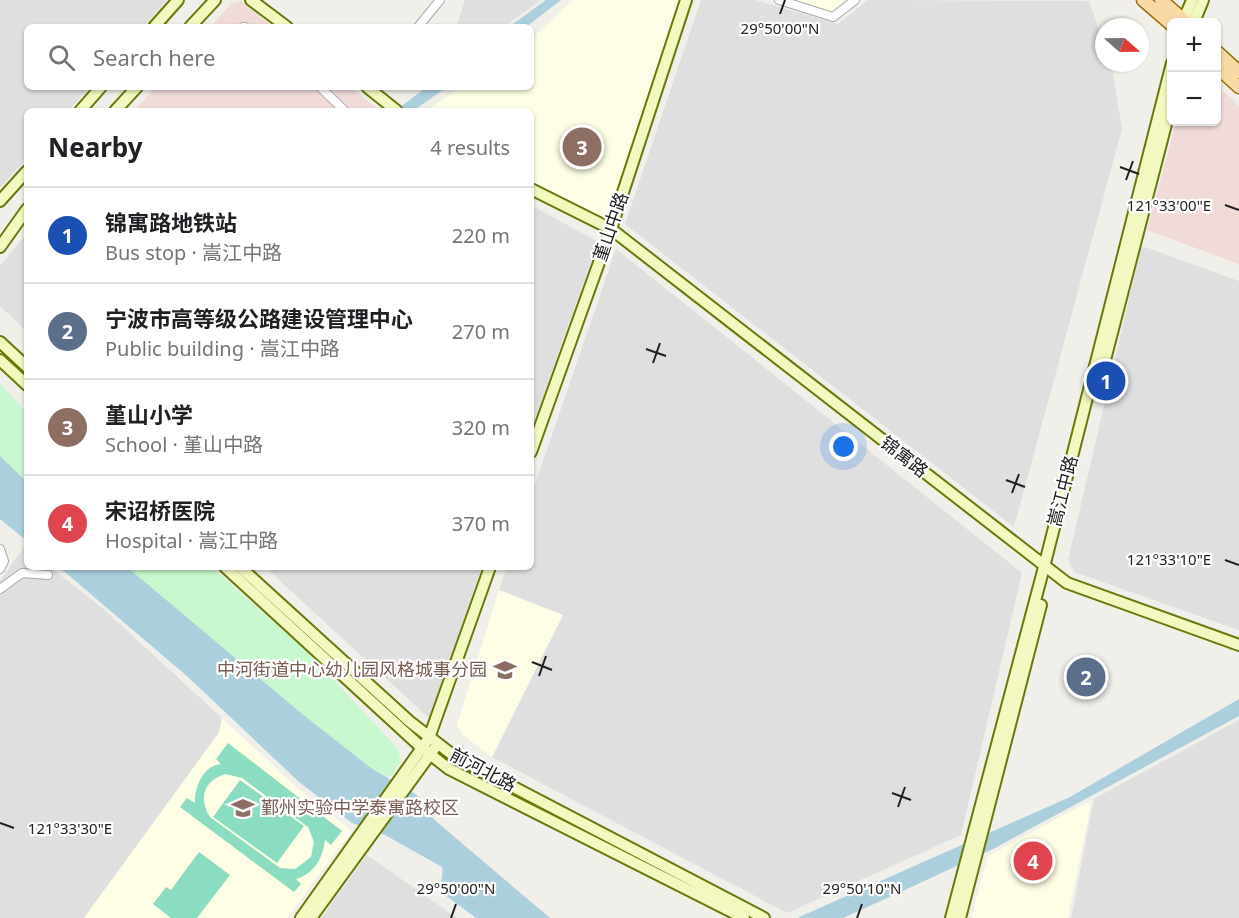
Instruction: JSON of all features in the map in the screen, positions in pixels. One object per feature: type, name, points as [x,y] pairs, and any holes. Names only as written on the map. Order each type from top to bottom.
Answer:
[{"type":"main road","points":[[157,24],[178,0]]},
{"type":"main road","points":[[193,24],[215,0]]},
{"type":"main road","points":[[251,0],[283,24]]},
{"type":"main road","name":"堇山中路","points":[[534,444],[611,229],[686,0]]},
{"type":"main road","points":[[1143,0],[1167,21]]},
{"type":"main road","points":[[1161,0],[1182,18]]},
{"type":"main road","points":[[1188,18],[1192,0]]},
{"type":"main road","points":[[1190,18],[1203,0]]},
{"type":"main road","points":[[1221,56],[1239,72]]},
{"type":"main road","points":[[1221,71],[1239,87]]},
{"type":"main road","name":"嵩江中路","points":[[1047,569],[1170,72]]},
{"type":"main road","points":[[83,108],[98,90]]},
{"type":"main road","points":[[118,108],[133,90]]},
{"type":"main road","points":[[372,90],[393,108]]},
{"type":"main road","name":"嵩江中路","points":[[951,918],[968,866],[1167,120]]},
{"type":"main road","points":[[0,201],[24,174]]},
{"type":"main road","name":"锦寓路","points":[[534,190],[611,229],[1067,584],[1239,645]]},
{"type":"main road","points":[[0,247],[24,213]]},
{"type":"main road","points":[[0,342],[24,365]]},
{"type":"main road","points":[[0,360],[24,383]]},
{"type":"main road","name":"前河北路","points":[[228,570],[448,769],[744,918]]},
{"type":"main road","name":"前河北路","points":[[243,570],[433,741],[454,756],[764,918]]},
{"type":"main road","points":[[311,918],[433,741],[489,570]]},
{"type":"main road","points":[[301,918],[366,836]]},
{"type":"main road","name":"嵩江中路","points":[[960,918],[968,866]]},
{"type":"street","points":[[420,24],[440,0]]},
{"type":"street","points":[[779,0],[833,17],[855,0]]},
{"type":"street","points":[[323,90],[342,108]]},
{"type":"street","points":[[0,549],[4,561],[0,569]]},
{"type":"street","points":[[0,589],[22,573],[48,575]]},
{"type":"shaded area","points":[[0,0],[167,0],[146,24],[24,24],[24,90],[87,90],[71,108],[24,108],[24,161],[0,188]]},
{"type":"shaded area","points":[[465,0],[541,0],[507,24],[457,24]]},
{"type":"shaded area","points":[[573,0],[681,0],[608,224],[534,184],[534,108],[430,108],[457,90],[534,90],[534,36]]},
{"type":"shaded area","points":[[701,0],[755,0],[838,24],[868,0],[1089,1],[1095,18],[1095,72],[1112,72],[1122,129],[1014,527],[625,224]]},
{"type":"shaded area","points":[[784,0],[852,0],[832,15]]},
{"type":"shaded area","points":[[241,1],[269,24],[213,24],[232,3]]},
{"type":"shaded area","points":[[1221,89],[1239,106],[1239,264],[1147,230],[1175,126],[1221,126]]},
{"type":"shaded area","points":[[153,90],[354,90],[377,108],[137,108]]},
{"type":"shaded area","points":[[534,207],[598,242],[534,422]]},
{"type":"shaded area","points":[[24,237],[24,329],[0,306],[0,266]]},
{"type":"shaded area","points":[[1145,247],[1239,281],[1239,630],[1074,572],[1068,560],[1141,248]]},
{"type":"shaded area","points":[[616,249],[1022,573],[961,835],[787,913],[492,757],[562,615],[499,590],[506,570],[534,570],[534,487]]},
{"type":"shaded area","points":[[24,547],[24,570],[54,570],[101,607],[222,718],[219,732],[84,918],[0,918],[0,581]]},
{"type":"shaded area","points":[[268,570],[481,570],[429,718]]},
{"type":"shaded area","name":"中河街道中心幼儿园风格城事分园","points":[[499,590],[563,615],[492,757],[463,735],[457,725]]},
{"type":"shaded area","name":"鄞州实验中学泰寓路校区","points":[[222,718],[294,785],[352,831],[287,918],[84,918],[219,733]]},
{"type":"shaded area","points":[[1239,720],[1239,918],[1071,918],[1094,799]]},
{"type":"shaded area","points":[[1086,803],[1091,804],[1068,918],[971,918],[988,856]]},
{"type":"shaded area","points":[[367,855],[457,918],[321,918]]},
{"type":"green space","points":[[0,383],[24,410],[24,479],[0,456]]},
{"type":"green space","points":[[131,570],[214,570],[309,653],[398,749],[401,762],[390,777],[371,768],[301,713]]},
{"type":"green space","points":[[228,743],[342,831],[331,845],[325,840],[322,853],[313,869],[296,879],[301,884],[294,892],[180,807],[187,798],[195,803],[196,790],[201,778],[210,768],[221,764],[216,759]],"holes":[[[225,774],[242,778],[308,827],[314,842],[311,857],[295,869],[280,868],[210,817],[206,810],[204,797],[212,781]]]},
{"type":"green space","points":[[240,780],[304,826],[277,863],[213,817]]},
{"type":"green space","points":[[199,852],[230,875],[197,918],[171,918],[153,904],[166,887],[171,890]]},
{"type":"water","points":[[546,0],[561,0],[530,24],[513,24]]},
{"type":"water","points":[[423,90],[443,90],[417,108],[399,108]]},
{"type":"water","points":[[0,456],[24,479],[24,539],[0,519]]},
{"type":"water","points":[[63,570],[131,570],[301,713],[371,768],[417,795],[426,811],[438,823],[550,918],[476,918],[441,892],[442,867],[385,835],[352,823],[298,781],[188,677]]},
{"type":"water","points":[[1239,699],[1239,716],[993,849],[843,918],[797,918],[1070,797]]},
{"type":"place","name":"堇山小学","points":[[582,147]]},
{"type":"place","name":"锦寓路地铁站","points":[[1106,381]]},
{"type":"place","name":"中河街道中心幼儿园风格城事分园","points":[[505,670]]},
{"type":"place","name":"宁波市高等级公路建设管理中心","points":[[1086,677]]},
{"type":"place","name":"鄞州实验中学泰寓路校区","points":[[243,808]]},
{"type":"place","name":"宋诏桥医院","points":[[1033,861]]}]
